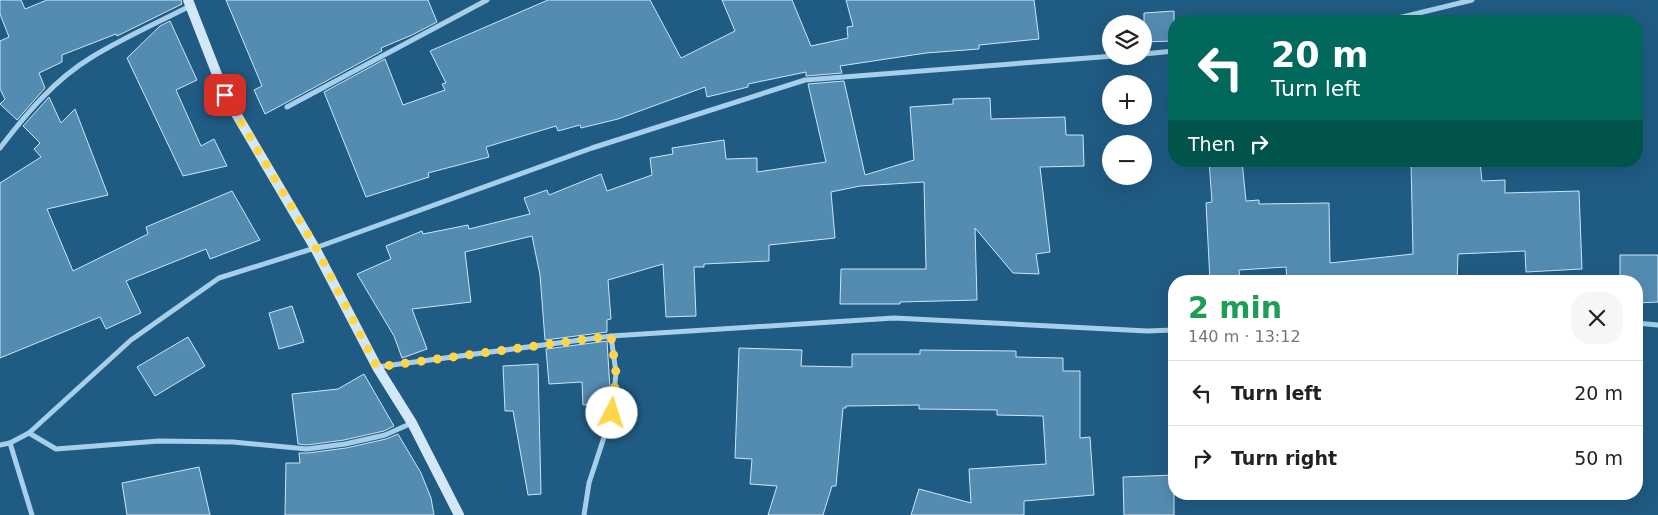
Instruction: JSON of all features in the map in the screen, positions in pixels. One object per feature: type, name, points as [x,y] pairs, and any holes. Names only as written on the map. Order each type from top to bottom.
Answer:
[{"type":"street","points":[[287,107],[487,0]]},
{"type":"street","points":[[1411,15],[1472,0]]},
{"type":"street","points":[[0,148],[28,112],[61,80],[91,57],[189,3],[225,95],[316,248],[377,367],[412,423],[460,515]]},
{"type":"street","points":[[1152,53],[1168,52]]},
{"type":"street","points":[[0,445],[10,443],[29,433],[131,340],[219,278],[316,248],[592,148],[805,80],[1102,57]]},
{"type":"street","points":[[377,367],[611,336],[894,318],[1146,331],[1168,330]]},
{"type":"street","points":[[1643,324],[1658,325]]},
{"type":"street","points":[[584,515],[589,483],[612,413],[616,373],[611,336]]},
{"type":"street","points":[[29,433],[56,449],[158,441],[233,442],[307,449],[345,444],[385,435],[412,423]]},
{"type":"street","points":[[10,443],[32,515]]},
{"type":"building","points":[[0,0],[21,0],[25,9],[47,0],[181,0],[182,4],[117,36],[116,34],[62,55],[62,62],[39,73],[45,88],[17,120],[0,104],[5,99],[0,89],[0,41],[9,37],[0,14]]},
{"type":"building","points":[[226,0],[428,0],[437,22],[381,48],[382,51],[265,114],[254,90],[262,86]]},
{"type":"building","points":[[548,0],[650,0],[681,58],[735,31],[722,0],[792,0],[811,46],[848,38],[847,27],[853,26],[846,0],[1034,0],[1039,39],[979,45],[979,49],[926,53],[840,66],[842,73],[806,76],[806,72],[748,84],[748,87],[707,97],[705,87],[618,119],[581,128],[580,125],[558,131],[556,126],[486,147],[489,157],[428,173],[429,177],[366,197],[324,92],[385,59],[403,105],[445,90],[442,84],[446,83],[430,51]]},
{"type":"building","points":[[1174,11],[1174,15],[1168,15],[1168,41],[1152,42],[1152,15],[1144,15],[1144,13]]},
{"type":"building","points":[[170,21],[197,80],[176,90],[201,146],[214,139],[227,166],[183,176],[127,58],[160,26]]},
{"type":"building","points":[[844,81],[865,175],[914,160],[910,107],[953,104],[953,99],[990,98],[991,119],[1065,117],[1066,135],[1083,135],[1084,166],[1040,167],[1050,252],[1036,254],[1039,274],[1013,273],[975,228],[977,300],[900,302],[900,304],[840,304],[841,269],[926,269],[924,182],[860,186],[831,192],[835,238],[769,245],[769,261],[704,264],[704,267],[694,267],[696,316],[666,317],[663,264],[608,280],[611,319],[607,320],[607,332],[545,340],[540,275],[532,236],[465,252],[471,302],[412,309],[427,349],[402,358],[394,336],[357,274],[391,259],[386,246],[422,231],[423,234],[468,225],[469,229],[530,214],[524,198],[547,190],[549,195],[601,174],[607,191],[652,175],[650,158],[673,154],[672,148],[724,140],[726,159],[757,158],[757,172],[826,162],[808,84]]},
{"type":"building","points":[[49,97],[61,123],[75,109],[108,195],[47,209],[73,271],[148,234],[146,227],[232,191],[260,240],[210,259],[206,249],[126,281],[141,313],[106,329],[100,317],[0,358],[0,183],[41,157],[34,149],[40,143],[23,126]]},
{"type":"building","points":[[1209,167],[1243,167],[1246,201],[1259,200],[1259,204],[1329,203],[1330,263],[1413,254],[1411,167],[1481,167],[1482,181],[1505,180],[1505,193],[1579,191],[1582,269],[1526,272],[1525,251],[1458,254],[1457,275],[1287,275],[1286,267],[1239,270],[1239,275],[1210,275],[1206,203],[1212,202]]},
{"type":"building","points":[[1620,255],[1658,255],[1658,302],[1643,303],[1643,275],[1620,275]]},
{"type":"building","points":[[292,306],[304,342],[279,349],[269,313]]},
{"type":"building","points":[[188,337],[205,366],[155,396],[137,367]]},
{"type":"building","points":[[607,341],[610,389],[608,404],[583,405],[582,382],[549,384],[546,349]]},
{"type":"building","points":[[739,348],[802,350],[801,366],[852,367],[852,354],[920,354],[920,350],[1016,351],[1016,357],[1063,358],[1063,371],[1080,371],[1080,438],[1090,437],[1094,495],[1024,501],[1024,515],[911,515],[919,489],[971,503],[969,469],[1046,464],[1043,416],[997,415],[997,410],[919,409],[919,405],[846,406],[846,408],[843,408],[836,486],[832,486],[823,515],[768,515],[777,486],[750,484],[752,459],[735,458]]},
{"type":"building","points":[[538,364],[541,494],[528,495],[513,411],[505,411],[503,366]]},
{"type":"building","points":[[364,374],[394,426],[384,431],[344,440],[307,445],[298,444],[292,394],[338,389]]},
{"type":"building","points":[[398,434],[421,473],[431,498],[434,515],[285,515],[286,463],[300,463],[299,453],[346,448],[386,439]]},
{"type":"building","points":[[199,467],[210,515],[127,515],[122,483]]},
{"type":"building","points":[[1168,475],[1168,500],[1174,500],[1174,515],[1124,515],[1123,477]]},
{"type":"route","points":[[225,95],[316,248],[377,367],[611,336],[616,373],[612,413]]}]
